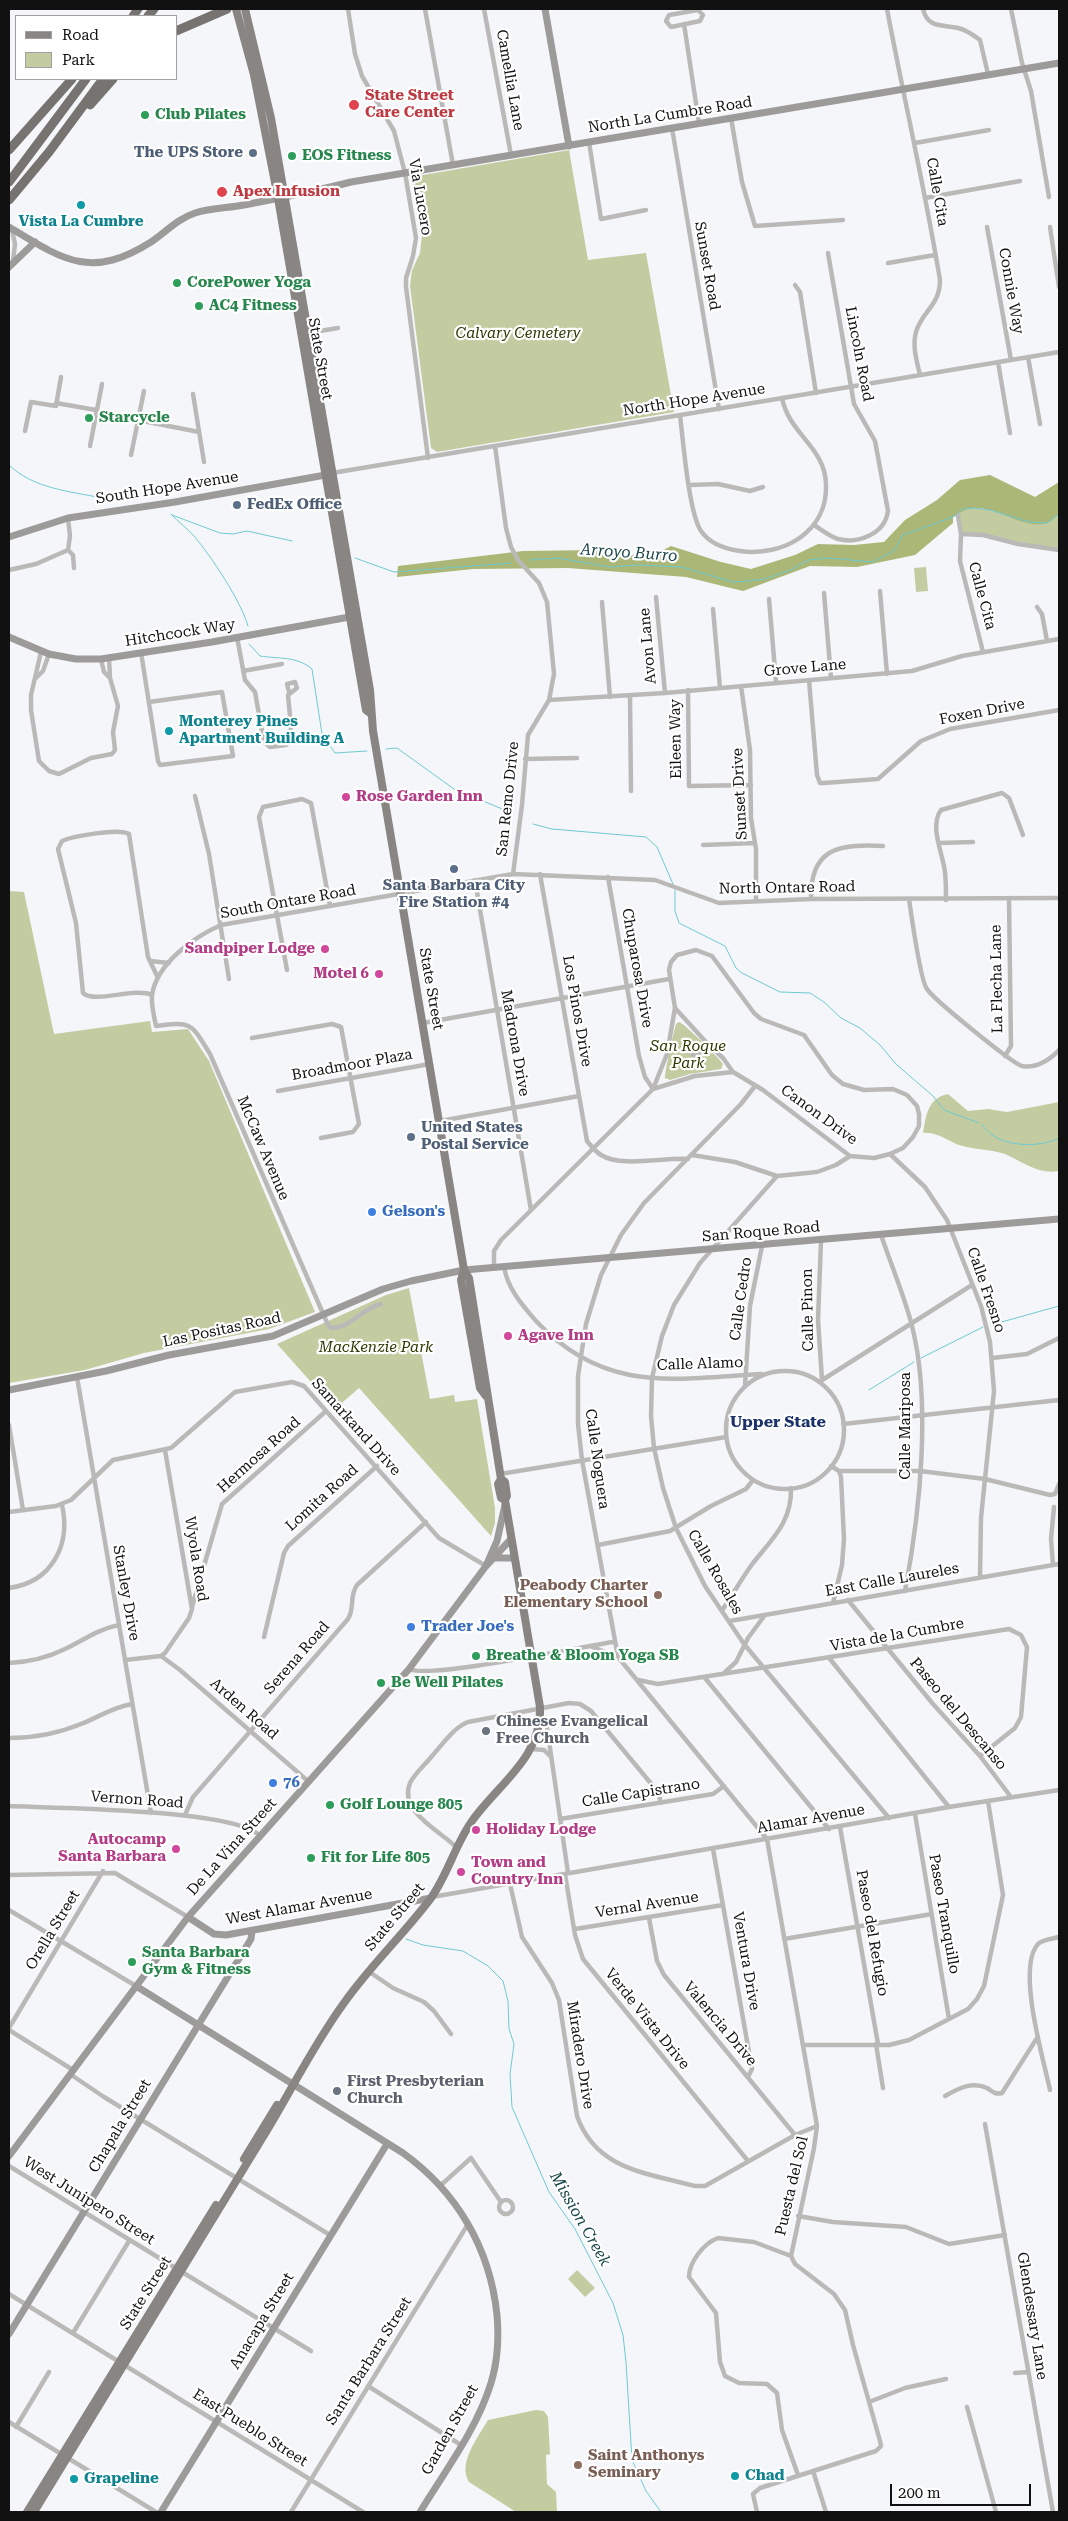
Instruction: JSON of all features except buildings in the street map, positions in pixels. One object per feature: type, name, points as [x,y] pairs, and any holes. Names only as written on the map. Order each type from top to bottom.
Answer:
[{"type":"highway","points":[[178,30],[227,9]]},
{"type":"highway","points":[[9,150],[71,80]]},
{"type":"highway","points":[[9,182],[85,80]]},
{"type":"highway","points":[[49,152],[102,80]]},
{"type":"highway","points":[[9,200],[112,80]]},
{"type":"main road","name":"State Street","points":[[236,9],[254,75],[282,198]]},
{"type":"main road","name":"State Street","points":[[27,2512],[64,2457],[288,2096],[291,2086],[333,2018],[368,1971],[431,1898],[477,1814],[519,1768],[531,1749],[538,1730],[540,1710],[505,1501],[508,1496],[505,1482],[500,1477],[486,1396],[480,1388],[460,1280],[464,1270],[370,713],[373,709],[353,616],[266,94],[245,9]]},
{"type":"main road","name":"State Street","points":[[34,2512],[64,2457]]},
{"type":"street","name":"Via Lucero","points":[[348,9],[355,54],[362,76],[394,131],[405,173],[416,244],[407,272],[406,287],[428,458]]},
{"type":"street","points":[[425,9],[453,165]]},
{"type":"street","name":"Camellia Lane","points":[[484,9],[511,155]]},
{"type":"street","points":[[546,9],[569,146]]},
{"type":"street","name":"Calle Cita","points":[[887,9],[901,89],[916,143],[936,255],[939,291],[934,304],[918,327],[914,339],[920,376]]},
{"type":"street","points":[[923,9],[926,18],[934,25],[959,28],[980,40],[988,74]]},
{"type":"street","points":[[1011,9],[1023,68],[1031,91],[1049,197]]},
{"type":"street","points":[[698,10],[702,12],[703,17],[700,21],[684,24],[669,26],[666,19],[671,14],[698,10]]},
{"type":"street","points":[[684,24],[699,123]]},
{"type":"street","name":"North La Cumbre Road","points":[[10,228],[58,255],[76,262],[110,261],[131,254],[187,216],[405,173],[1059,63]]},
{"type":"street","points":[[731,118],[742,182],[756,226],[843,220]]},
{"type":"street","name":"Sunset Road","points":[[672,128],[719,409]]},
{"type":"street","points":[[916,143],[989,130]]},
{"type":"street","points":[[589,142],[601,219],[646,210]]},
{"type":"street","points":[[925,198],[1020,181]]},
{"type":"street","name":"Connie Way","points":[[987,227],[1011,360]]},
{"type":"street","points":[[10,228],[16,249],[11,266]]},
{"type":"street","points":[[1050,228],[1059,287]]},
{"type":"street","points":[[11,266],[35,242]]},
{"type":"street","name":"Lincoln Road","points":[[814,524],[833,537],[855,540],[877,530],[887,516],[878,451],[872,435],[856,410],[850,387],[828,253]]},
{"type":"street","points":[[888,263],[936,255]]},
{"type":"street","points":[[795,285],[800,292],[816,393]]},
{"type":"street","points":[[305,334],[338,328]]},
{"type":"street","name":"North Hope Avenue","points":[[329,474],[1059,352]]},
{"type":"street","points":[[1028,357],[1040,424]]},
{"type":"street","points":[[998,362],[1010,433]]},
{"type":"street","points":[[25,431],[31,402],[56,406],[61,377]]},
{"type":"street","points":[[90,446],[102,384]]},
{"type":"street","points":[[131,454],[144,391]]},
{"type":"street","points":[[193,394],[204,462]]},
{"type":"street","points":[[680,415],[694,516],[698,527],[711,541],[722,547],[748,552],[773,550],[796,542],[814,524],[825,501],[826,483],[823,467],[815,451],[788,418],[782,398]]},
{"type":"street","points":[[56,403],[199,432]]},
{"type":"street","name":"San Remo Drive","points":[[495,446],[506,528],[511,546],[518,560],[539,583],[548,602],[554,674],[549,700],[531,728],[526,744],[522,806],[513,874]]},
{"type":"street","name":"South Hope Avenue","points":[[9,537],[68,518],[175,502],[329,474]]},
{"type":"street","points":[[690,485],[718,484],[750,490],[763,487]]},
{"type":"street","name":"Calle Cita","points":[[958,516],[961,534],[960,561],[984,652]]},
{"type":"street","points":[[68,518],[70,536],[68,550]]},
{"type":"street","points":[[961,534],[983,535],[1025,546],[1059,550]]},
{"type":"street","points":[[68,550],[74,555],[74,568]]},
{"type":"street","points":[[9,570],[36,564],[68,550]]},
{"type":"street","points":[[880,591],[887,674]]},
{"type":"street","points":[[824,593],[831,678]]},
{"type":"street","name":"Avon Lane","points":[[656,597],[665,693]]},
{"type":"street","points":[[768,599],[776,682]]},
{"type":"street","points":[[602,602],[610,697]]},
{"type":"street","points":[[1037,606],[1042,614],[1048,641]]},
{"type":"street","points":[[713,609],[720,688]]},
{"type":"street","name":"Hitchcock Way","points":[[9,637],[41,652],[50,654],[76,659],[105,658],[244,636],[353,616]]},
{"type":"street","points":[[244,636],[243,671],[246,683],[255,692],[264,742],[270,747],[286,745],[290,741],[291,726],[287,702],[289,692]]},
{"type":"street","name":"Grove Lane","points":[[549,700],[630,696],[887,674],[922,669],[954,658],[1059,639]]},
{"type":"street","points":[[41,652],[30,702],[39,760],[49,772],[59,774],[91,758],[112,754],[115,750],[113,732],[118,706],[110,678],[104,672],[105,658]]},
{"type":"street","points":[[142,652],[149,702],[158,761],[160,766],[233,756],[222,692],[149,702]]},
{"type":"street","points":[[35,679],[43,671],[50,654]]},
{"type":"street","points":[[243,671],[282,664]]},
{"type":"street","name":"Foxen Drive","points":[[809,680],[817,775],[820,783],[878,779],[921,741],[950,729],[1059,710]]},
{"type":"street","name":"Sunset Drive","points":[[742,686],[750,750],[751,825],[755,843],[756,901]]},
{"type":"street","name":"Eileen Way","points":[[688,690],[689,786],[751,785]]},
{"type":"street","points":[[630,696],[631,791]]},
{"type":"street","points":[[525,759],[576,758]]},
{"type":"street","points":[[946,900],[945,871],[937,821],[941,810],[999,793],[1009,798],[1023,836]]},
{"type":"street","points":[[195,796],[208,854],[229,979]]},
{"type":"street","points":[[287,970],[259,817],[261,809],[268,804],[304,799],[312,803],[330,906]]},
{"type":"street","points":[[152,995],[130,993],[90,997],[83,993],[76,923],[59,852],[62,841],[114,831],[124,831],[129,834],[150,961],[158,978]]},
{"type":"street","points":[[940,843],[973,842]]},
{"type":"street","points":[[703,845],[755,843]]},
{"type":"street","points":[[811,899],[814,872],[829,853],[846,845],[883,846]]},
{"type":"street","name":"North Ontare Road","points":[[401,894],[513,874],[540,874],[661,881],[718,903],[811,899],[946,900],[1059,898]]},
{"type":"street","name":"Los Pinos Drive","points":[[540,874],[586,1138],[594,1149]]},
{"type":"street","name":"Chuparosa Drive","points":[[608,877],[642,1070],[653,1089]]},
{"type":"street","name":"Madrona Drive","points":[[474,880],[531,1210]]},
{"type":"street","name":"South Ontare Road","points":[[156,1026],[152,995],[158,978],[190,941],[221,925],[401,894]]},
{"type":"street","points":[[909,899],[925,988],[1005,1056],[1019,1065],[1034,1066],[1059,1050]]},
{"type":"street","name":"La Flecha Lane","points":[[1005,1056],[1011,1046],[1009,899]]},
{"type":"street","name":"Canon Drive","points":[[669,978],[670,966],[678,955],[690,950],[707,953],[716,959],[754,1013],[761,1019],[804,1036],[837,1080],[856,1089],[893,1089],[907,1095],[918,1108],[919,1126],[908,1143],[890,1154],[868,1158],[850,1156],[733,1072],[723,1058],[705,1042],[675,1008]]},
{"type":"street","points":[[150,961],[169,963]]},
{"type":"street","points":[[423,1023],[669,978],[675,1008],[667,1054],[653,1089],[496,1246],[494,1267]]},
{"type":"street","name":"McCaw Avenue","points":[[156,1026],[178,1023],[188,1024],[210,1054],[322,1315]]},
{"type":"street","points":[[252,1038],[337,1025],[343,1032],[359,1122],[357,1129],[351,1133],[321,1138]]},
{"type":"street","name":"Broadmoor Plaza","points":[[278,1091],[430,1064]]},
{"type":"street","points":[[653,1089],[695,1076],[733,1072]]},
{"type":"street","name":"Calle Noguera","points":[[755,1086],[741,1104],[638,1210],[609,1257],[590,1308],[581,1356],[577,1400],[582,1460],[598,1545],[613,1642],[618,1657],[767,1839]]},
{"type":"street","points":[[440,1121],[579,1096]]},
{"type":"street","points":[[594,1149],[603,1157],[623,1161],[690,1157],[735,1162],[777,1176],[817,1172],[836,1165],[850,1156]]},
{"type":"street","name":"Calle Fresno","points":[[890,1154],[925,1186],[940,1208],[951,1230],[986,1325],[992,1358],[992,1406],[980,1538],[980,1577]]},
{"type":"street","name":"Calle Rosales","points":[[777,1176],[710,1250],[690,1276],[674,1305],[662,1336],[652,1378],[651,1416],[654,1448],[663,1488],[676,1528],[705,1586],[723,1609],[744,1644],[766,1668],[889,1818]]},
{"type":"street","name":"San Roque Road","points":[[464,1270],[951,1230],[1059,1219]]},
{"type":"street","name":"Calle Mariposa","points":[[882,1235],[911,1322],[918,1366],[921,1415],[920,1471],[916,1526],[905,1591]]},
{"type":"street","name":"Calle Pinon","points":[[821,1240],[818,1320],[821,1381]]},
{"type":"street","name":"Calle Cedro","points":[[745,1386],[750,1306],[762,1246]]},
{"type":"street","name":"Calle Alamo","points":[[504,1266],[512,1290],[526,1309],[557,1340],[593,1364],[615,1372],[652,1378],[691,1380],[766,1374]]},
{"type":"street","name":"Las Positas Road","points":[[9,1390],[77,1377],[169,1355],[273,1336],[398,1284],[464,1270]]},
{"type":"street","points":[[821,1381],[911,1322],[972,1285]]},
{"type":"street","points":[[322,1315],[331,1328],[337,1329],[363,1311],[381,1304]]},
{"type":"street","points":[[992,1358],[1027,1354],[1059,1338]]},
{"type":"street","points":[[790,1371],[805,1374],[821,1381],[834,1397],[840,1410],[843,1424],[841,1446],[831,1466],[814,1481],[791,1488],[771,1487],[753,1480],[737,1464],[730,1451],[726,1437],[726,1422],[730,1408],[745,1386],[766,1374],[790,1371]]},
{"type":"street","name":"Stanley Drive","points":[[77,1377],[151,1813]]},
{"type":"street","name":"Samarkand Drive","points":[[62,1505],[76,1497],[113,1460],[165,1450],[231,1394],[241,1390],[297,1382],[304,1386],[377,1466],[441,1540],[486,1566]]},
{"type":"street","points":[[843,1424],[1059,1400]]},
{"type":"street","name":"Hermosa Road","points":[[192,1609],[217,1513],[222,1504],[326,1411]]},
{"type":"street","points":[[9,1425],[23,1510]]},
{"type":"street","points":[[500,1477],[582,1460],[726,1437]]},
{"type":"street","name":"Wyola Road","points":[[160,1656],[189,1618],[192,1609],[165,1450]]},
{"type":"street","name":"Lomita Road","points":[[264,1638],[284,1553],[288,1546],[377,1466]]},
{"type":"street","points":[[831,1466],[839,1471],[920,1471],[985,1479],[1050,1495],[1055,1494],[1059,1484]]},
{"type":"street","points":[[833,1603],[842,1565],[844,1539],[839,1471]]},
{"type":"street","points":[[598,1545],[676,1528],[711,1506],[746,1489],[753,1480]]},
{"type":"street","points":[[723,1609],[744,1576],[781,1530],[788,1512],[791,1488]]},
{"type":"street","name":"De La Vina Street","points":[[9,2156],[188,1917],[409,1669],[486,1566],[497,1541],[505,1501]]},
{"type":"street","points":[[9,1512],[62,1505],[65,1522],[64,1541],[54,1563],[37,1579],[9,1588]]},
{"type":"street","points":[[1053,1565],[1051,1538],[1054,1507]]},
{"type":"street","name":"Serena Road","points":[[185,1815],[193,1797],[350,1617],[352,1595],[357,1585],[426,1522]]},
{"type":"street","name":"De La Vina Street","points":[[486,1566],[496,1558],[511,1539]]},
{"type":"street","points":[[496,1558],[514,1558]]},
{"type":"street","name":"East Calle Laureles","points":[[730,1621],[1059,1564]]},
{"type":"street","name":"Paseo del Descanso","points":[[848,1600],[888,1650],[980,1756],[1011,1797]]},
{"type":"street","points":[[723,1674],[736,1662],[744,1644],[765,1615]]},
{"type":"street","points":[[9,1663],[44,1658],[100,1630],[118,1625]]},
{"type":"street","name":"Vista de la Cumbre","points":[[636,1679],[658,1684],[705,1678],[888,1650],[1004,1629],[1013,1630],[1024,1638],[1027,1651],[1021,1718],[1014,1728],[980,1756]]},
{"type":"street","points":[[409,1669],[417,1672],[434,1671],[613,1642]]},
{"type":"street","points":[[589,1646],[618,1657]]},
{"type":"street","points":[[125,1660],[160,1656]]},
{"type":"street","name":"Arden Road","points":[[160,1656],[180,1670],[310,1782]]},
{"type":"street","points":[[830,1659],[949,1807]]},
{"type":"street","points":[[705,1678],[828,1829]]},
{"type":"street","points":[[457,1848],[412,1808],[408,1792],[413,1779],[463,1724],[575,1703],[588,1708],[658,1792],[661,1803]]},
{"type":"street","points":[[9,1738],[36,1736],[68,1729],[111,1709],[132,1704]]},
{"type":"street","name":"Verde Vista Drive","points":[[540,1710],[547,1727],[566,1873],[580,1952],[589,1968],[748,2161]]},
{"type":"street","points":[[531,1749],[544,1750],[551,1757]]},
{"type":"street","name":"Calle Capistrano","points":[[560,1819],[713,1794],[724,1786]]},
{"type":"street","name":"Alamar Avenue","points":[[431,1898],[949,1807],[1059,1790]]},
{"type":"street","points":[[802,2046],[889,2045],[909,2040],[972,2005],[982,1991],[1002,1903],[1002,1877],[988,1801]]},
{"type":"street","name":"Vernon Road","points":[[9,1806],[185,1815],[254,1829],[260,1836]]},
{"type":"street","name":"Paseo Tranquillo","points":[[915,1814],[949,2019]]},
{"type":"street","name":"Paseo del Refugio","points":[[840,1827],[877,2044],[882,2088]]},
{"type":"street","name":"Puesta del Sol","points":[[757,2512],[753,2494],[766,2485],[876,2451],[880,2448],[880,2441],[842,2304],[829,2289],[794,2264],[791,2256],[817,2126],[767,1839]]},
{"type":"street","name":"Ventura Drive","points":[[713,1849],[752,2069],[748,2078]]},
{"type":"street","name":"West Alamar Avenue","points":[[10,1875],[103,1871],[118,1874],[220,1935],[252,1931],[431,1898]]},
{"type":"street","name":"Orella Street","points":[[9,2029],[103,1871]]},
{"type":"street","points":[[9,1880],[10,1875]]},
{"type":"street","name":"Miradero Drive","points":[[510,1884],[522,1937],[552,1983],[559,2000],[575,2108],[584,2134],[596,2149],[619,2165],[693,2185],[705,2186],[741,2167],[748,2161]]},
{"type":"street","name":"Vernal Avenue","points":[[575,1929],[723,1905]]},
{"type":"street","points":[[9,1910],[136,1986]]},
{"type":"street","points":[[784,1939],[932,1914]]},
{"type":"street","name":"Valencia Drive","points":[[649,1918],[657,1961],[664,1976],[795,2135]]},
{"type":"street","name":"Chapala Street","points":[[9,2334],[251,1939],[252,1931]]},
{"type":"street","points":[[1050,2090],[1037,2038],[1029,1984],[1034,1952],[1041,1942],[1059,1937]]},
{"type":"street","points":[[368,1971],[384,1983],[428,2005],[451,2034]]},
{"type":"street","name":"Garden Street","points":[[136,1986],[291,2086],[414,2161],[441,2185],[468,2223],[491,2275],[498,2328],[498,2350],[491,2383],[461,2444],[420,2512]]},
{"type":"street","points":[[9,2029],[104,2097],[330,2235]]},
{"type":"street","points":[[945,2096],[957,2089],[972,2085],[982,2086],[997,2094],[1003,2091],[1037,2038]]},
{"type":"street","name":"Glendessary Lane","points":[[985,2124],[1054,2512]]},
{"type":"street","points":[[748,2161],[795,2135],[817,2126]]},
{"type":"street","name":"Anacapa Street","points":[[161,2512],[386,2144]]},
{"type":"street","points":[[441,2185],[471,2158],[501,2202]]},
{"type":"street","name":"West Junipero Street","points":[[9,2166],[130,2242],[180,2270],[311,2351]]},
{"type":"street","points":[[798,2216],[833,2222],[906,2227],[949,2244],[1005,2235]]},
{"type":"street","name":"Santa Barbara Street","points":[[291,2512],[468,2223]]},
{"type":"street","points":[[791,2256],[754,2242],[718,2238],[705,2246],[689,2273],[693,2284],[716,2312],[722,2371],[734,2382],[769,2385],[777,2393],[782,2430],[798,2475]]},
{"type":"street","points":[[73,2333],[130,2242]]},
{"type":"street","name":"East Pueblo Street","points":[[9,2294],[363,2512]]},
{"type":"street","points":[[16,2427],[49,2372]]},
{"type":"street","points":[[1015,2373],[1028,2372]]},
{"type":"street","points":[[868,2402],[905,2388],[946,2379]]},
{"type":"street","points":[[368,2386],[461,2444]]},
{"type":"street","points":[[967,2407],[996,2512]]},
{"type":"street","points":[[9,2422],[156,2512]]},
{"type":"street","points":[[813,2471],[826,2512]]},
{"type":"green space","name":"Calvary Cemetery","points":[[569,150],[588,260],[646,253],[674,412],[437,452],[431,448],[410,286],[412,270],[420,253],[422,234],[411,177]]},
{"type":"green space","points":[[990,475],[1035,497],[1059,482],[1059,514],[1049,522],[1035,524],[989,510],[978,508],[965,510],[953,517],[953,523],[915,555],[857,567],[810,566],[743,591],[686,577],[568,568],[473,569],[397,577],[398,566],[523,551],[598,550],[634,555],[658,553],[671,546],[721,562],[751,569],[795,555],[818,544],[854,545],[884,542],[905,520],[937,500],[960,480]]},
{"type":"green space","points":[[963,509],[990,510],[1029,522],[1059,514],[1059,550],[994,537],[961,534],[958,516],[953,517]]},
{"type":"green space","points":[[926,567],[928,591],[916,592],[914,568]]},
{"type":"green space","points":[[9,891],[24,892],[54,1034],[150,1021],[152,1032],[188,1029],[209,1061],[315,1312],[269,1329],[144,1353],[85,1370],[9,1383]]},
{"type":"green space","name":"San Roque Park","points":[[679,1022],[694,1034],[723,1064],[721,1069],[690,1074],[670,1080],[665,1078],[676,1024]]},
{"type":"green space","points":[[948,1094],[968,1111],[988,1109],[1007,1112],[1059,1102],[1059,1171],[1045,1171],[1005,1154],[965,1147],[937,1135],[923,1133],[927,1114],[932,1103],[941,1096]]},
{"type":"green space","name":"MacKenzie Park","points":[[409,1288],[430,1399],[454,1395],[455,1402],[477,1399],[495,1508],[495,1523],[491,1536],[359,1388],[335,1409],[277,1344],[386,1295]]},
{"type":"green space","points":[[577,2270],[595,2288],[585,2297],[568,2279]]},
{"type":"green space","points":[[536,2410],[544,2411],[548,2417],[550,2454],[546,2455],[547,2484],[556,2492],[557,2512],[516,2512],[469,2482],[466,2475],[467,2458],[488,2420]]},
{"type":"waterway","name":"Arroyo Burro","points":[[9,465],[29,479],[52,488],[102,498]]},
{"type":"waterway","name":"Arroyo Burro","points":[[530,560],[558,558],[610,567],[638,565],[681,567],[733,582],[749,581],[765,579],[791,570],[808,560],[828,558],[872,562],[894,551],[903,535],[953,517],[963,509],[990,510],[1029,522],[1047,523],[1059,514]]},
{"type":"waterway","points":[[171,514],[194,536],[209,555],[239,604],[248,626]]},
{"type":"waterway","name":"Arroyo Burro","points":[[172,515],[220,533],[233,534],[247,531],[292,541]]},
{"type":"waterway","name":"Arroyo Burro","points":[[355,558],[394,572],[511,563]]},
{"type":"waterway","points":[[249,644],[260,656],[294,660],[312,669],[322,734],[335,753],[367,751]]},
{"type":"waterway","points":[[386,749],[397,748],[454,789],[512,813]]},
{"type":"waterway","points":[[533,824],[552,829],[646,837],[657,847],[673,884]]},
{"type":"waterway","points":[[675,890],[675,911],[679,923],[725,946],[736,968],[742,973],[780,992],[810,993],[824,1002],[841,1018],[860,1028],[880,1045],[896,1064],[933,1096],[944,1110],[979,1123]]},
{"type":"waterway","points":[[982,1125],[1001,1140],[1017,1144],[1044,1143],[1059,1138]]},
{"type":"waterway","points":[[991,1325],[1059,1306]]},
{"type":"waterway","points":[[921,1358],[983,1327]]},
{"type":"waterway","points":[[869,1390],[914,1362]]},
{"type":"waterway","name":"Mission Creek","points":[[406,1939],[423,1945],[463,1951],[488,1966],[503,1981],[508,2001],[509,2029],[514,2044],[510,2074],[512,2107],[549,2192],[575,2229],[613,2303],[623,2335],[632,2460],[646,2491],[661,2512]]},
{"type":"place","name":"State Street Care Center","points":[[354,105]]},
{"type":"place","name":"Club Pilates","points":[[145,115]]},
{"type":"place","name":"The UPS Store","points":[[253,153]]},
{"type":"place","name":"EOS Fitness","points":[[292,156]]},
{"type":"place","name":"Apex Infusion","points":[[222,192]]},
{"type":"place","name":"Vista La Cumbre","points":[[81,205]]},
{"type":"place","name":"CorePower Yoga","points":[[177,283]]},
{"type":"place","name":"AC4 Fitness","points":[[199,306]]},
{"type":"place","name":"Starcycle","points":[[89,418]]},
{"type":"place","name":"FedEx Office","points":[[237,505]]},
{"type":"place","name":"Monterey Pines Apartment Building A","points":[[169,731]]},
{"type":"place","name":"Rose Garden Inn","points":[[346,797]]},
{"type":"place","name":"Santa Barbara City Fire Station #4","points":[[454,869]]},
{"type":"place","name":"Sandpiper Lodge","points":[[325,949]]},
{"type":"place","name":"Motel 6","points":[[379,974]]},
{"type":"place","name":"United States Postal Service","points":[[411,1137]]},
{"type":"place","name":"Gelson's","points":[[372,1212]]},
{"type":"place","name":"Agave Inn","points":[[508,1336]]},
{"type":"place","name":"Peabody Charter Elementary School","points":[[658,1595]]},
{"type":"place","name":"Trader Joe's","points":[[411,1627]]},
{"type":"place","name":"Breathe & Bloom Yoga SB","points":[[476,1656]]},
{"type":"place","name":"Be Well Pilates","points":[[381,1683]]},
{"type":"place","name":"Chinese Evangelical Free Church","points":[[486,1731]]},
{"type":"place","name":"76","points":[[273,1783]]},
{"type":"place","name":"Golf Lounge 805","points":[[330,1805]]},
{"type":"place","name":"Holiday Lodge","points":[[476,1830]]},
{"type":"place","name":"Autocamp Santa Barbara","points":[[176,1849]]},
{"type":"place","name":"Fit for Life 805","points":[[311,1858]]},
{"type":"place","name":"Town and Country Inn","points":[[461,1872]]},
{"type":"place","name":"Santa Barbara Gym & Fitness","points":[[132,1962]]},
{"type":"place","name":"First Presbyterian Church","points":[[337,2091]]},
{"type":"place","name":"Saint Anthonys Seminary","points":[[578,2465]]},
{"type":"place","name":"Chad","points":[[735,2476]]},
{"type":"place","name":"Grapeline","points":[[74,2479]]},
{"type":"district","name":"Upper State","points":[[778,1422]]}]
